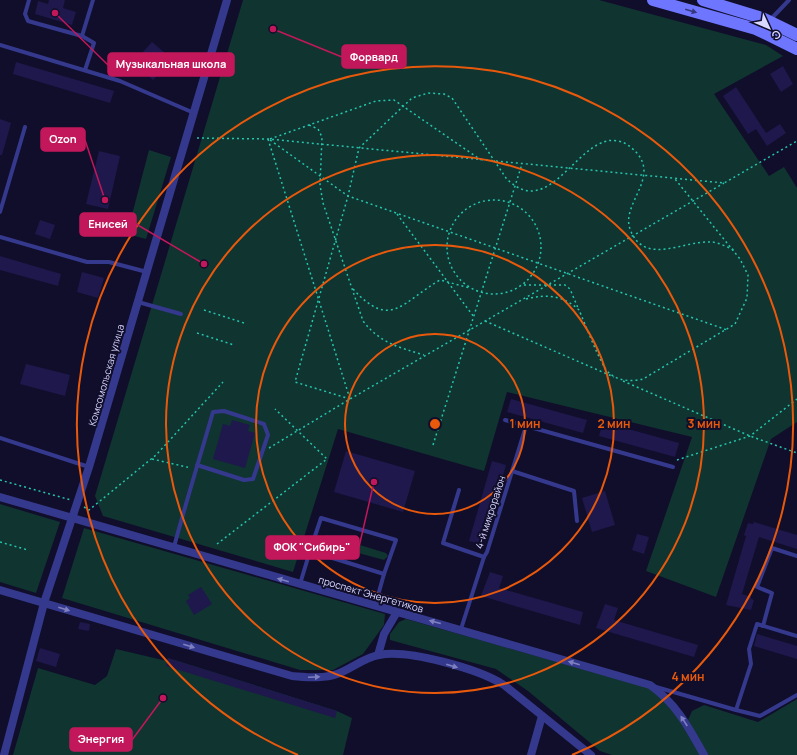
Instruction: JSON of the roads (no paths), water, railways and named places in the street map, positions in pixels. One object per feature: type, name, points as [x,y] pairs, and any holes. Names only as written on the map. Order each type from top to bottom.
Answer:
[{"type":"main road","points":[[653,0],[756,29],[797,49]]},
{"type":"main road","points":[[703,0],[769,21],[797,35]]},
{"type":"street","name":"Комсомольская улица","points":[[4,755],[44,603],[89,467],[227,0]]},
{"type":"street","name":"проспект Энергетиков","points":[[0,497],[375,606],[461,629],[650,685],[664,695],[674,706],[704,755]]},
{"type":"street","points":[[0,590],[292,676],[317,677],[336,674],[378,655],[401,654],[423,658],[493,678],[591,755]]},
{"type":"street","points":[[378,655],[384,634],[397,612]]},
{"type":"street","points":[[531,755],[542,716]]},
{"type":"lane","points":[[29,0],[26,14],[28,21],[82,36],[94,43],[85,70]]},
{"type":"lane","points":[[82,36],[93,0]]},
{"type":"lane","points":[[769,21],[789,0]]},
{"type":"lane","points":[[0,45],[120,81],[194,113]]},
{"type":"lane","points":[[0,212],[25,127]]},
{"type":"lane","points":[[0,238],[87,262],[109,262],[147,272]]},
{"type":"lane","points":[[138,302],[181,314]]},
{"type":"lane","points":[[174,547],[197,465],[213,412],[224,411],[264,424],[268,435],[253,479],[244,480],[197,465]]},
{"type":"lane","points":[[505,420],[673,467]]},
{"type":"lane","name":"4-й микрорайон","points":[[461,629],[484,557],[487,552],[526,426]]},
{"type":"lane","points":[[0,438],[89,467]]},
{"type":"lane","name":"4-й микрорайон","points":[[512,471],[574,491],[577,521]]},
{"type":"lane","name":"4-й микрорайон","points":[[459,490],[443,543],[484,557]]},
{"type":"lane","points":[[300,584],[321,518],[396,540],[375,606]]},
{"type":"lane","points":[[763,626],[772,593],[757,587],[772,548],[797,556]]},
{"type":"lane","points":[[310,551],[384,574]]},
{"type":"lane","points":[[736,710],[751,664],[749,649],[757,624],[797,636]]},
{"type":"lane","points":[[650,685],[760,716],[797,694]]},
{"type":"place","name":"Музыкальная школа","points":[[55,13]]},
{"type":"place","name":"Форвард","points":[[273,29]]},
{"type":"place","name":"Ozon","points":[[105,200]]},
{"type":"place","name":"Енисей","points":[[204,264]]},
{"type":"place","name":"ФОК \"Сибирь\"","points":[[374,482]]},
{"type":"place","name":"Энергия","points":[[163,698]]}]
